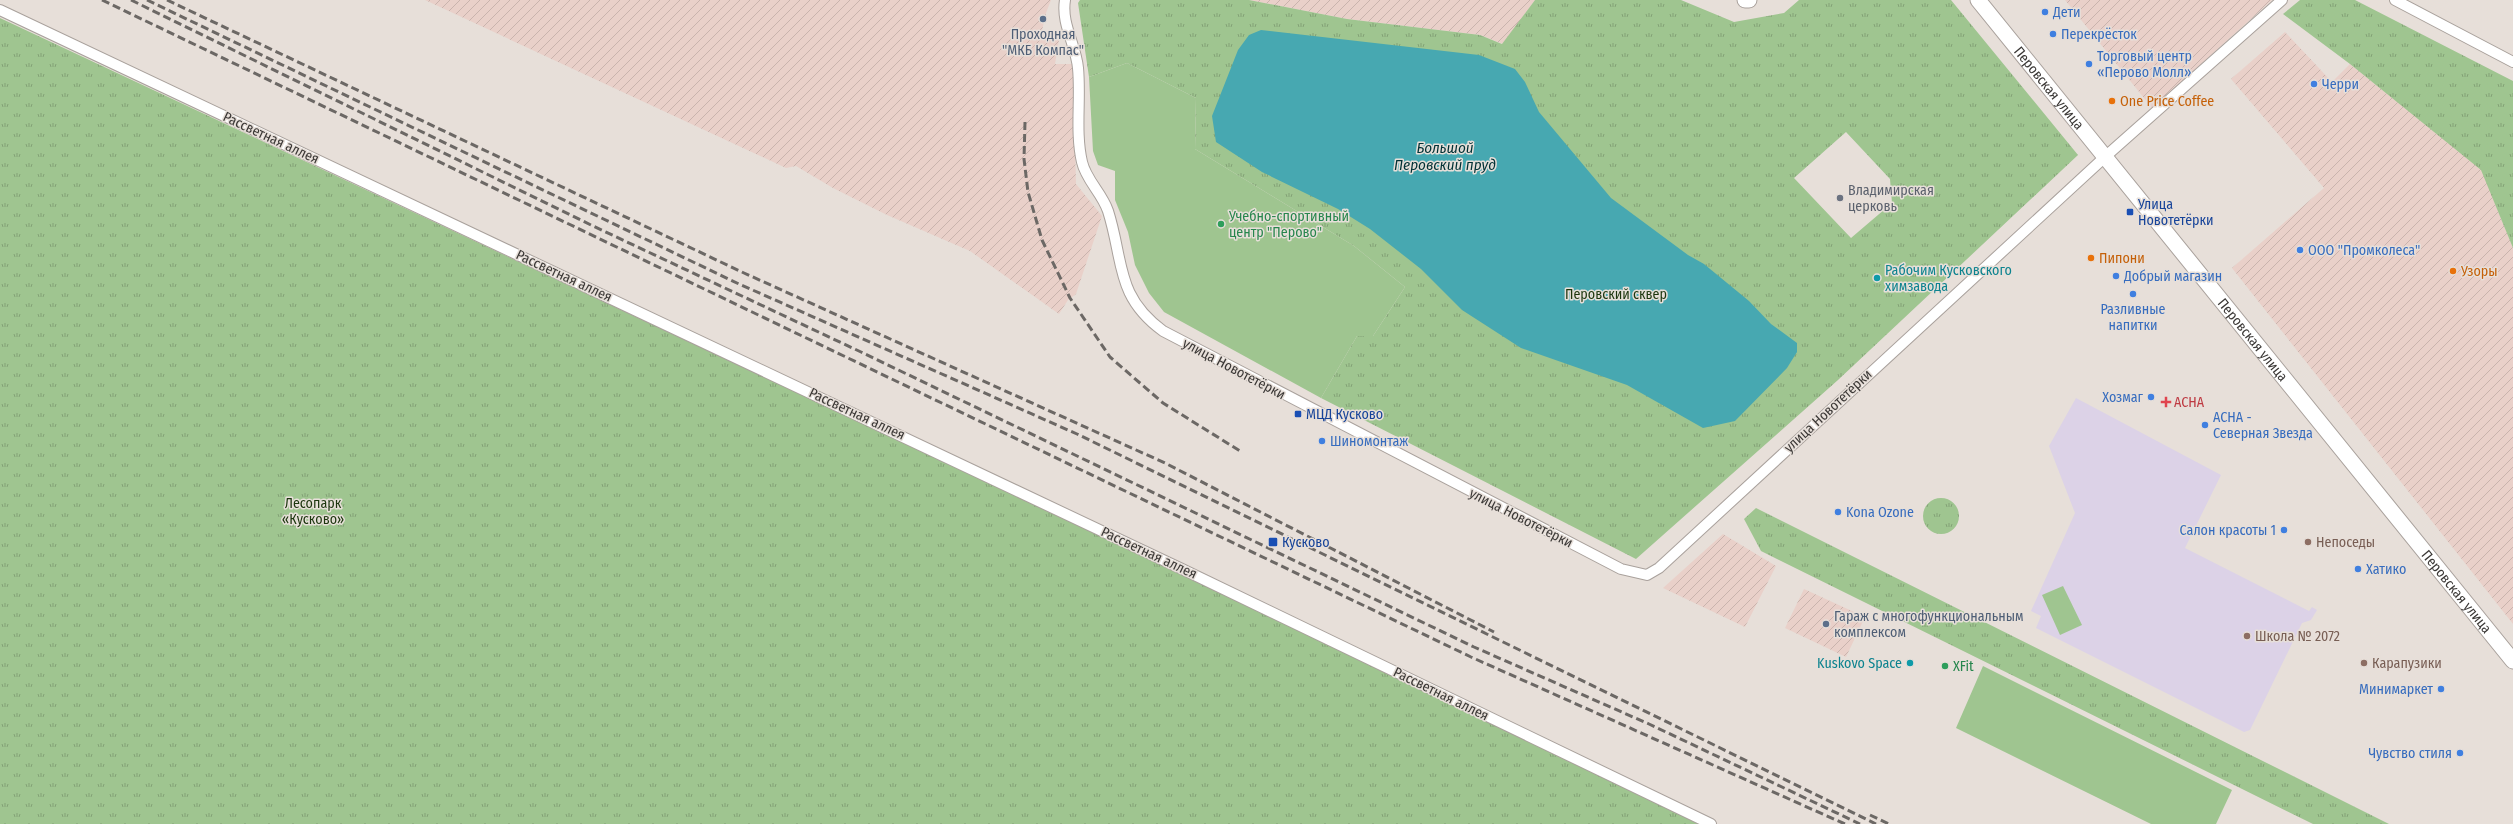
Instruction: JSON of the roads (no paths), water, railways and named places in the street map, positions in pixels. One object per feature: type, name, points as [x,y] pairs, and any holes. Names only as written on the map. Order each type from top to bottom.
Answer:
[{"type":"main road","name":"Перовская улица","points":[[1978,0],[2106,156],[2513,661]]},
{"type":"street","name":"улица Новотетёрки","points":[[1065,0],[1064,10],[1066,21],[1078,67],[1082,164],[1108,210],[1122,275],[1130,295],[1138,309],[1149,321],[1163,331],[1498,507],[1621,569],[1640,575],[1653,573],[1659,568],[2106,156],[2282,0]]},
{"type":"street","points":[[2395,0],[2513,62]]},
{"type":"street","name":"Рассветная аллея","points":[[0,10],[1182,569],[1711,824]]},
{"type":"water","name":"Большой Перовский пруд","points":[[1261,30],[1479,55],[1515,69],[1525,82],[1539,112],[1611,198],[1688,255],[1704,264],[1749,301],[1771,324],[1797,343],[1797,352],[1787,368],[1735,421],[1703,428],[1627,385],[1521,348],[1462,310],[1421,269],[1370,229],[1338,209],[1262,172],[1216,142],[1212,116],[1238,50],[1249,35]]},
{"type":"railway","points":[[102,0],[1471,657],[1845,824]]},
{"type":"railway","points":[[131,0],[593,226],[861,352],[1474,647],[1649,724],[1860,824]]},
{"type":"railway","points":[[147,0],[739,284],[1077,434],[1876,824]]},
{"type":"railway","points":[[167,0],[744,273],[1165,463],[1494,632]]},
{"type":"railway","points":[[1025,122],[1024,159],[1028,192],[1042,240],[1070,298],[1110,357],[1163,403],[1240,451]]},
{"type":"railway","points":[[1870,815],[1889,824]]},
{"type":"place","name":"Дети","points":[[2045,12]]},
{"type":"place","name":"Проходная \"МКБ Компас\"","points":[[1043,19]]},
{"type":"place","name":"Перекрёсток","points":[[2053,34]]},
{"type":"place","name":"Торговый центр «Перово Молл»","points":[[2089,64]]},
{"type":"place","name":"Черри","points":[[2314,84]]},
{"type":"place","name":"One Price Coffee","points":[[2112,101]]},
{"type":"place","name":"Владимирская церковь","points":[[1840,198]]},
{"type":"place","name":"Улица Новотетёрки","points":[[2130,212]]},
{"type":"place","name":"Учебно-спортивный центр \"Перово\"","points":[[1221,224]]},
{"type":"place","name":"ООО \"Промколеса\"","points":[[2300,250]]},
{"type":"place","name":"Пипони","points":[[2091,258]]},
{"type":"place","name":"Узоры","points":[[2453,271]]},
{"type":"place","name":"Добрый магазин","points":[[2116,276]]},
{"type":"place","name":"Рабочим Кусковского химзавода","points":[[1877,278]]},
{"type":"place","name":"Разливные напитки","points":[[2133,294]]},
{"type":"place","name":"Хозмаг","points":[[2151,397]]},
{"type":"place","name":"АСНА","points":[[2166,402]]},
{"type":"place","name":"МЦД Кусково","points":[[1298,414]]},
{"type":"place","name":"АСНА - Северная Звезда","points":[[2205,425]]},
{"type":"place","name":"Шиномонтаж","points":[[1322,441]]},
{"type":"place","name":"Kona Ozone","points":[[1838,512]]},
{"type":"place","name":"Салон красоты 1","points":[[2284,530]]},
{"type":"place","name":"Кусково","points":[[1273,542]]},
{"type":"place","name":"Непоседы","points":[[2308,542]]},
{"type":"place","name":"Хатико","points":[[2358,569]]},
{"type":"place","name":"Гараж с многофункциональным комплексом","points":[[1826,624]]},
{"type":"place","name":"Школа № 2072","points":[[2247,636]]},
{"type":"place","name":"Kuskovo Space","points":[[1910,663]]},
{"type":"place","name":"Карапузики","points":[[2364,663]]},
{"type":"place","name":"XFit","points":[[1945,666]]},
{"type":"place","name":"Минимаркет","points":[[2441,689]]},
{"type":"place","name":"Чувство стиля","points":[[2460,753]]},
{"type":"park label","name":"Перовский сквер","points":[[1616,294]]},
{"type":"park label","name":"Лесопарк «Кусково»","points":[[313,512]]}]
